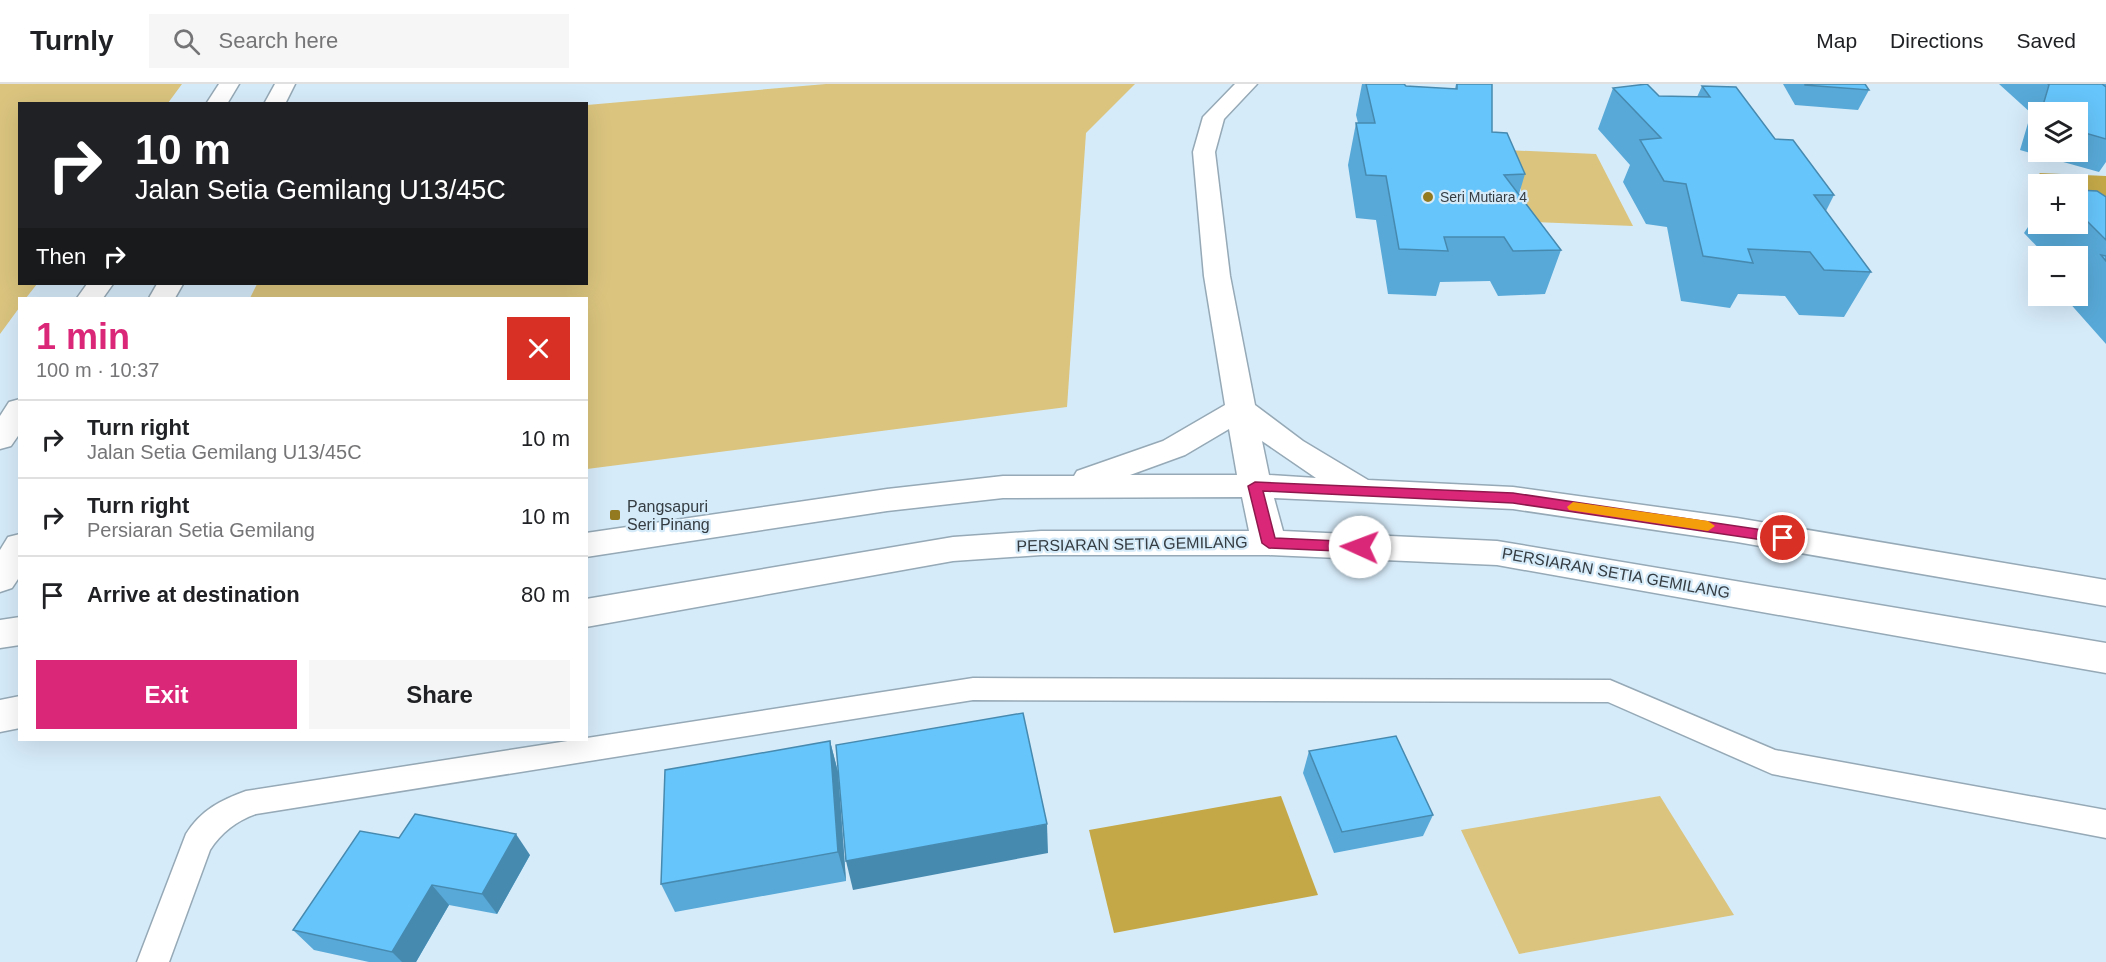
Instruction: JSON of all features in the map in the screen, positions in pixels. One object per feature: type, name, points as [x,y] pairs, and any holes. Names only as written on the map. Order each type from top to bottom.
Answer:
[{"type":"street","points":[[217,102],[229,84]]},
{"type":"street","points":[[275,102],[285,84]]},
{"type":"street","points":[[1247,84],[1214,117],[1204,152],[1216,276],[1255,486],[1269,543]]},
{"type":"street","points":[[1067,486],[1174,448],[1241,409]]},
{"type":"street","points":[[1241,409],[1292,448],[1361,491]]},
{"type":"street","points":[[0,440],[18,412]]},
{"type":"street","points":[[588,545],[887,500],[1003,487],[1255,486],[1513,498],[1749,532],[2106,592]]},
{"type":"street","name":"PERSIARAN SETIA GEMILANG","points":[[588,613],[952,549],[1041,543],[1269,543],[1497,552],[2106,658]]},
{"type":"street","points":[[0,579],[18,549]]},
{"type":"street","points":[[0,634],[18,631]]},
{"type":"street","points":[[0,716],[18,712]]},
{"type":"lane","points":[[153,962],[197,844],[205,830],[217,818],[234,808],[256,801],[973,689],[1610,691],[1772,762],[2106,824]]},
{"type":"shaded area","points":[[0,84],[182,84],[169,102],[18,102],[18,285],[36,285],[27,297],[18,297],[18,309],[0,334]]},
{"type":"shaded area","points":[[826,84],[1135,84],[1086,133],[1067,407],[588,469],[588,297],[250,297],[256,285],[588,285],[588,105]]},
{"type":"shaded area","points":[[1505,150],[1596,154],[1633,226],[1534,222]]},
{"type":"shaded area","points":[[2088,175],[2106,176],[2106,208],[2088,207]]},
{"type":"shaded area","points":[[1281,796],[1318,895],[1114,933],[1089,830]]},
{"type":"shaded area","points":[[1660,796],[1734,915],[1519,954],[1461,830]]},
{"type":"building","points":[[1366,84],[1404,84],[1406,86],[1457,89],[1457,84],[1492,84],[1492,132],[1507,133],[1525,174],[1504,175],[1561,250],[1513,251],[1504,237],[1444,237],[1448,251],[1399,249],[1386,176],[1366,175],[1356,123],[1375,123]]},
{"type":"building","points":[[1647,84],[1659,96],[1710,97],[1702,86],[1736,87],[1775,139],[1793,140],[1834,195],[1814,195],[1871,272],[1824,270],[1810,252],[1748,249],[1753,263],[1703,256],[1686,184],[1664,181],[1640,140],[1661,138],[1613,88]]},
{"type":"building","points":[[1865,84],[1869,90],[1805,85]]},
{"type":"building","points":[[2102,84],[2106,87],[2106,139],[2088,134],[2088,102],[2044,102],[2049,85]]},
{"type":"building","points":[[2088,191],[2097,191],[2106,197],[2106,240],[2088,222]]},
{"type":"building","points":[[1023,713],[1047,824],[846,861],[836,745]]},
{"type":"building","points":[[1396,736],[1433,815],[1342,832],[1309,751]]},
{"type":"building","points":[[830,741],[838,852],[661,884],[665,770]]},
{"type":"building","points":[[415,814],[516,834],[482,894],[432,885],[392,952],[293,930],[360,831],[399,838]]},
{"type":"slow traffic","points":[[1573,507],[1708,526]]},
{"type":"place","name":"Seri Mutiara 4","points":[[1428,197]]},
{"type":"place","name":"Pangsapuri Seri Pinang","points":[[615,515]]},
{"type":"route","points":[[1360,547],[1269,543],[1255,486],[1513,498],[1783,538]]}]
